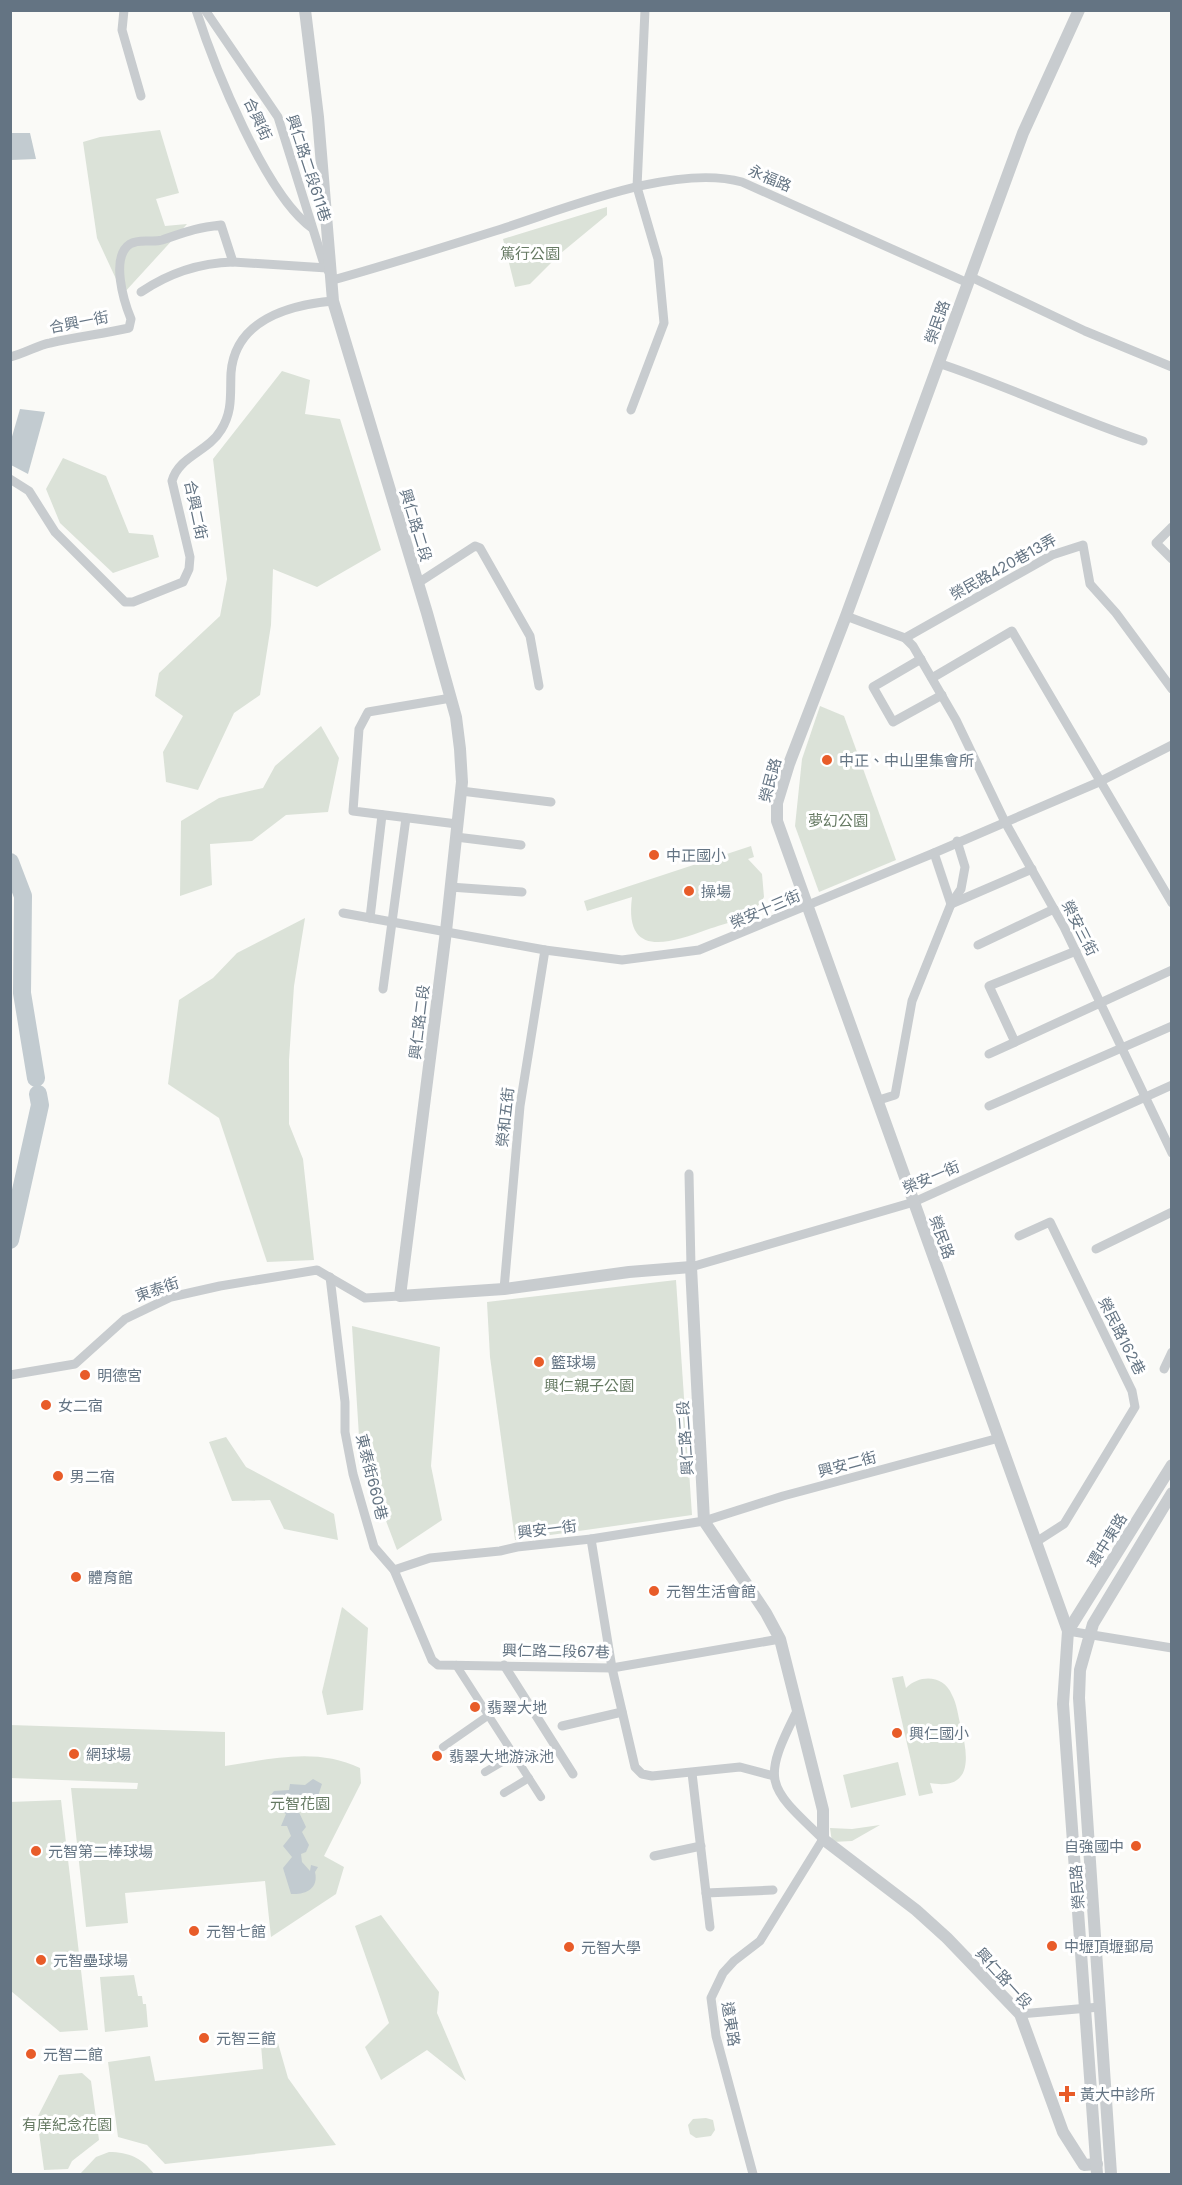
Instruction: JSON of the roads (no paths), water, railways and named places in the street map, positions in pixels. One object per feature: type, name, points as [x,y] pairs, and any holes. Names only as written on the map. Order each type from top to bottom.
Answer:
[{"type":"street","points":[[124,10],[122,30],[141,96]]},
{"type":"street","name":"合興街","points":[[196,10],[206,40],[269,178],[300,220],[312,228]]},
{"type":"street","name":"興仁路二段611巷","points":[[205,10],[278,117],[312,228],[333,280]]},
{"type":"street","name":"興仁路二段","points":[[305,10],[318,117],[333,301],[451,698],[460,749],[461,791],[446,931],[400,1296]]},
{"type":"street","points":[[631,410],[664,322],[658,259],[637,187],[645,10]]},
{"type":"street","name":"榮民路","points":[[1079,10],[1023,133],[846,616],[789,764],[777,803],[779,833],[809,907],[879,1100],[1068,1631],[1063,1704],[1083,2008],[1097,2169]]},
{"type":"street","name":"永福路","points":[[333,280],[637,187],[706,176],[742,182],[968,282],[971,277],[1085,331],[1172,367]]},
{"type":"street","name":"合興一街","points":[[10,357],[30,352],[47,343],[129,328],[132,319],[123,300],[120,263],[123,251],[131,243],[144,240],[160,241],[191,228],[221,225],[233,262]]},
{"type":"street","points":[[141,292],[166,275],[216,262],[327,268]]},
{"type":"street","name":"合興二街","points":[[10,479],[29,491],[55,532],[125,602],[133,602],[183,582],[189,569],[190,557],[172,481],[175,469],[211,443],[226,422],[231,411],[231,370],[236,353],[252,328],[264,318],[303,304],[333,301]]},
{"type":"street","points":[[938,363],[1000,384],[1103,428],[1143,441]]},
{"type":"street","points":[[1172,527],[1156,543],[1172,559]]},
{"type":"street","name":"榮民路420巷13弄","points":[[905,638],[1052,555],[1074,546],[1083,545],[1090,584],[1116,613],[1172,689]]},
{"type":"street","points":[[418,583],[475,546],[480,548],[530,636],[539,686]]},
{"type":"street","points":[[846,616],[905,638]]},
{"type":"street","points":[[932,678],[1011,631],[1172,903]]},
{"type":"street","name":"榮安三街","points":[[905,638],[921,659],[956,720],[1005,822],[1076,951],[1172,1153]]},
{"type":"street","points":[[921,659],[873,687],[892,722],[942,696]]},
{"type":"street","points":[[451,698],[368,712],[359,729],[353,811],[406,818],[520,845]]},
{"type":"street","name":"榮安十三街","points":[[343,913],[545,950],[622,960],[699,950],[934,854],[1099,782],[1172,745]]},
{"type":"street","points":[[461,791],[551,802]]},
{"type":"street","points":[[370,918],[382,815]]},
{"type":"street","points":[[383,989],[406,818]]},
{"type":"street","points":[[879,1100],[895,1095],[912,1001],[951,904],[962,889],[965,867],[957,842]]},
{"type":"street","points":[[934,854],[951,904]]},
{"type":"street","points":[[951,904],[1032,869]]},
{"type":"street","points":[[450,887],[522,892]]},
{"type":"street","points":[[978,945],[1054,909]]},
{"type":"street","name":"榮和五街","points":[[504,1289],[520,1106],[545,950]]},
{"type":"street","points":[[1015,1042],[989,986],[1076,951]]},
{"type":"street","points":[[989,1054],[1172,970]]},
{"type":"street","points":[[989,1106],[1172,1026]]},
{"type":"street","name":"榮安一街","points":[[691,1267],[914,1202],[1172,1085]]},
{"type":"street","points":[[330,1277],[365,1299],[504,1289],[629,1272],[691,1267],[689,1174]]},
{"type":"street","points":[[1096,1249],[1172,1212]]},
{"type":"street","name":"榮民路162巷","points":[[1019,1236],[1050,1222],[1068,1264],[1132,1391],[1135,1407],[1064,1524],[1036,1542]]},
{"type":"street","name":"興仁路二段","points":[[691,1267],[704,1521]]},
{"type":"street","name":"東泰街","points":[[10,1375],[75,1364],[125,1319],[171,1297],[296,1272],[317,1270],[330,1277]]},
{"type":"street","name":"東泰街660巷","points":[[330,1277],[345,1402],[345,1432],[353,1474],[374,1547],[394,1570],[427,1654],[438,1665]]},
{"type":"street","points":[[1164,1368],[1172,1352]]},
{"type":"street","name":"興安二街","points":[[704,1521],[783,1496],[999,1438]]},
{"type":"street","name":"環中東路","points":[[1068,1631],[1172,1465]]},
{"type":"street","name":"環中東路","points":[[1088,1636],[1172,1493]]},
{"type":"street","points":[[704,1521],[766,1613],[780,1639],[823,1810],[823,1839]]},
{"type":"street","name":"興安一街","points":[[394,1570],[430,1558],[591,1539],[704,1521]]},
{"type":"street","points":[[591,1539],[612,1668],[638,1771],[652,1776],[740,1767],[774,1776]]},
{"type":"street","points":[[1068,1631],[1172,1648]]},
{"type":"street","name":"榮民路","points":[[1088,1636],[1080,1670],[1079,1698],[1112,2175]]},
{"type":"street","name":"興仁路二段67巷","points":[[438,1665],[612,1668],[780,1639]]},
{"type":"street","points":[[456,1665],[541,1797]]},
{"type":"street","points":[[504,1665],[573,1774]]},
{"type":"street","points":[[798,1709],[780,1744],[774,1776],[780,1797],[823,1839]]},
{"type":"street","points":[[562,1726],[622,1712]]},
{"type":"street","points":[[443,1747],[489,1715]]},
{"type":"street","points":[[485,1772],[514,1755]]},
{"type":"street","points":[[692,1773],[710,1927]]},
{"type":"street","points":[[504,1793],[529,1778]]},
{"type":"street","name":"興仁路一段","points":[[823,1839],[932,1924],[1020,2014],[1063,2132],[1084,2165],[1097,2169]]},
{"type":"street","name":"遠東路","points":[[753,2175],[716,2036],[711,1998],[723,1973],[734,1961],[760,1941],[823,1839]]},
{"type":"street","points":[[654,1856],[701,1846]]},
{"type":"street","points":[[706,1893],[773,1890]]},
{"type":"street","points":[[1020,2014],[1100,2007]]},
{"type":"waterway","points":[[10,862],[23,896],[22,993],[36,1078]]},
{"type":"waterway","points":[[10,1240],[40,1105],[38,1094]]},
{"type":"place","name":"中正、中山里集會所","points":[[827,760]]},
{"type":"place","name":"中正國小","points":[[654,855]]},
{"type":"place","name":"操場","points":[[689,891]]},
{"type":"place","name":"籃球場","points":[[539,1362]]},
{"type":"place","name":"明德宮","points":[[85,1375]]},
{"type":"place","name":"女二宿","points":[[46,1405]]},
{"type":"place","name":"男二宿","points":[[58,1476]]},
{"type":"place","name":"體育館","points":[[76,1577]]},
{"type":"place","name":"元智生活會館","points":[[654,1591]]},
{"type":"place","name":"翡翠大地","points":[[475,1707]]},
{"type":"place","name":"興仁國小","points":[[897,1733]]},
{"type":"place","name":"網球場","points":[[74,1754]]},
{"type":"place","name":"翡翠大地游泳池","points":[[437,1756]]},
{"type":"place","name":"自強國中","points":[[1136,1846]]},
{"type":"place","name":"元智第二棒球場","points":[[36,1851]]},
{"type":"place","name":"元智七館","points":[[194,1931]]},
{"type":"place","name":"中壢頂壢郵局","points":[[1052,1946]]},
{"type":"place","name":"元智大學","points":[[569,1947]]},
{"type":"place","name":"元智壘球場","points":[[41,1960]]},
{"type":"place","name":"元智三館","points":[[204,2038]]},
{"type":"place","name":"元智二館","points":[[31,2054]]},
{"type":"place","name":"黃大中診所","points":[[1067,2094]]},
{"type":"park label","name":"篤行公園","points":[[530,253]]},
{"type":"park label","name":"夢幻公園","points":[[838,820]]},
{"type":"park label","name":"興仁親子公園","points":[[589,1385]]},
{"type":"park label","name":"元智花園","points":[[300,1803]]},
{"type":"park label","name":"有庠紀念花園","points":[[67,2124]]}]
